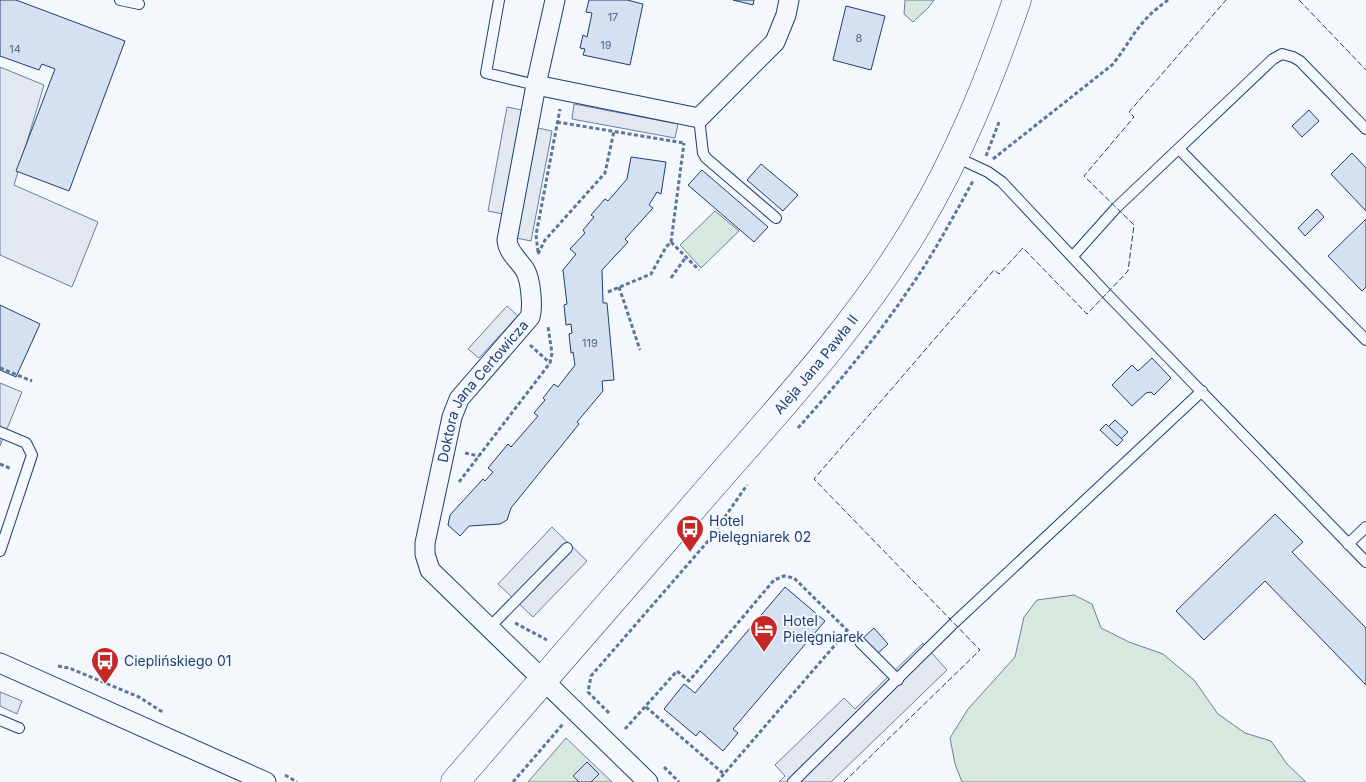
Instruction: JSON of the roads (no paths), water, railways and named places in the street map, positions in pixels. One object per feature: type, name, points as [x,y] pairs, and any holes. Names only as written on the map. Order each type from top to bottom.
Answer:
[{"type":"street","name":"Doktora Jana Certowicza","points":[[542,681],[495,622],[430,570],[425,554],[425,543],[452,417],[458,399],[530,318],[532,310],[528,277],[524,268],[507,246],[507,240],[536,86],[555,0]]},
{"type":"street","points":[[536,86],[699,118],[775,42],[790,0]]},
{"type":"street","name":"Aleja Jana Pawła II","points":[[456,782],[803,381],[864,306],[916,228],[956,156],[1017,0]]},
{"type":"street","points":[[0,663],[266,782]]},
{"type":"street","points":[[542,681],[648,782]]},
{"type":"lane","points":[[120,0],[138,4]]},
{"type":"lane","points":[[498,0],[486,73],[536,86]]},
{"type":"lane","points":[[1072,256],[1116,208],[1274,59],[1282,54],[1300,61],[1366,129]]},
{"type":"lane","points":[[699,118],[703,153],[711,164],[776,218]]},
{"type":"lane","points":[[1179,149],[1366,340]]},
{"type":"lane","points":[[956,156],[1002,182],[1107,294],[1366,562]]},
{"type":"lane","points":[[793,782],[954,623],[1202,391]]},
{"type":"lane","points":[[0,432],[26,443],[32,455],[0,551]]},
{"type":"lane","points":[[1348,544],[1366,527]]},
{"type":"lane","points":[[495,622],[567,548]]},
{"type":"lane","points":[[860,642],[898,680]]},
{"type":"lane","points":[[0,720],[19,728]]},
{"type":"place","name":"Hotel Pielęgniarek 02","points":[[690,553]]},
{"type":"place","name":"Hotel Pielęgniarek","points":[[764,653]]},
{"type":"place","name":"Cieplińskiego 01","points":[[105,685]]}]
